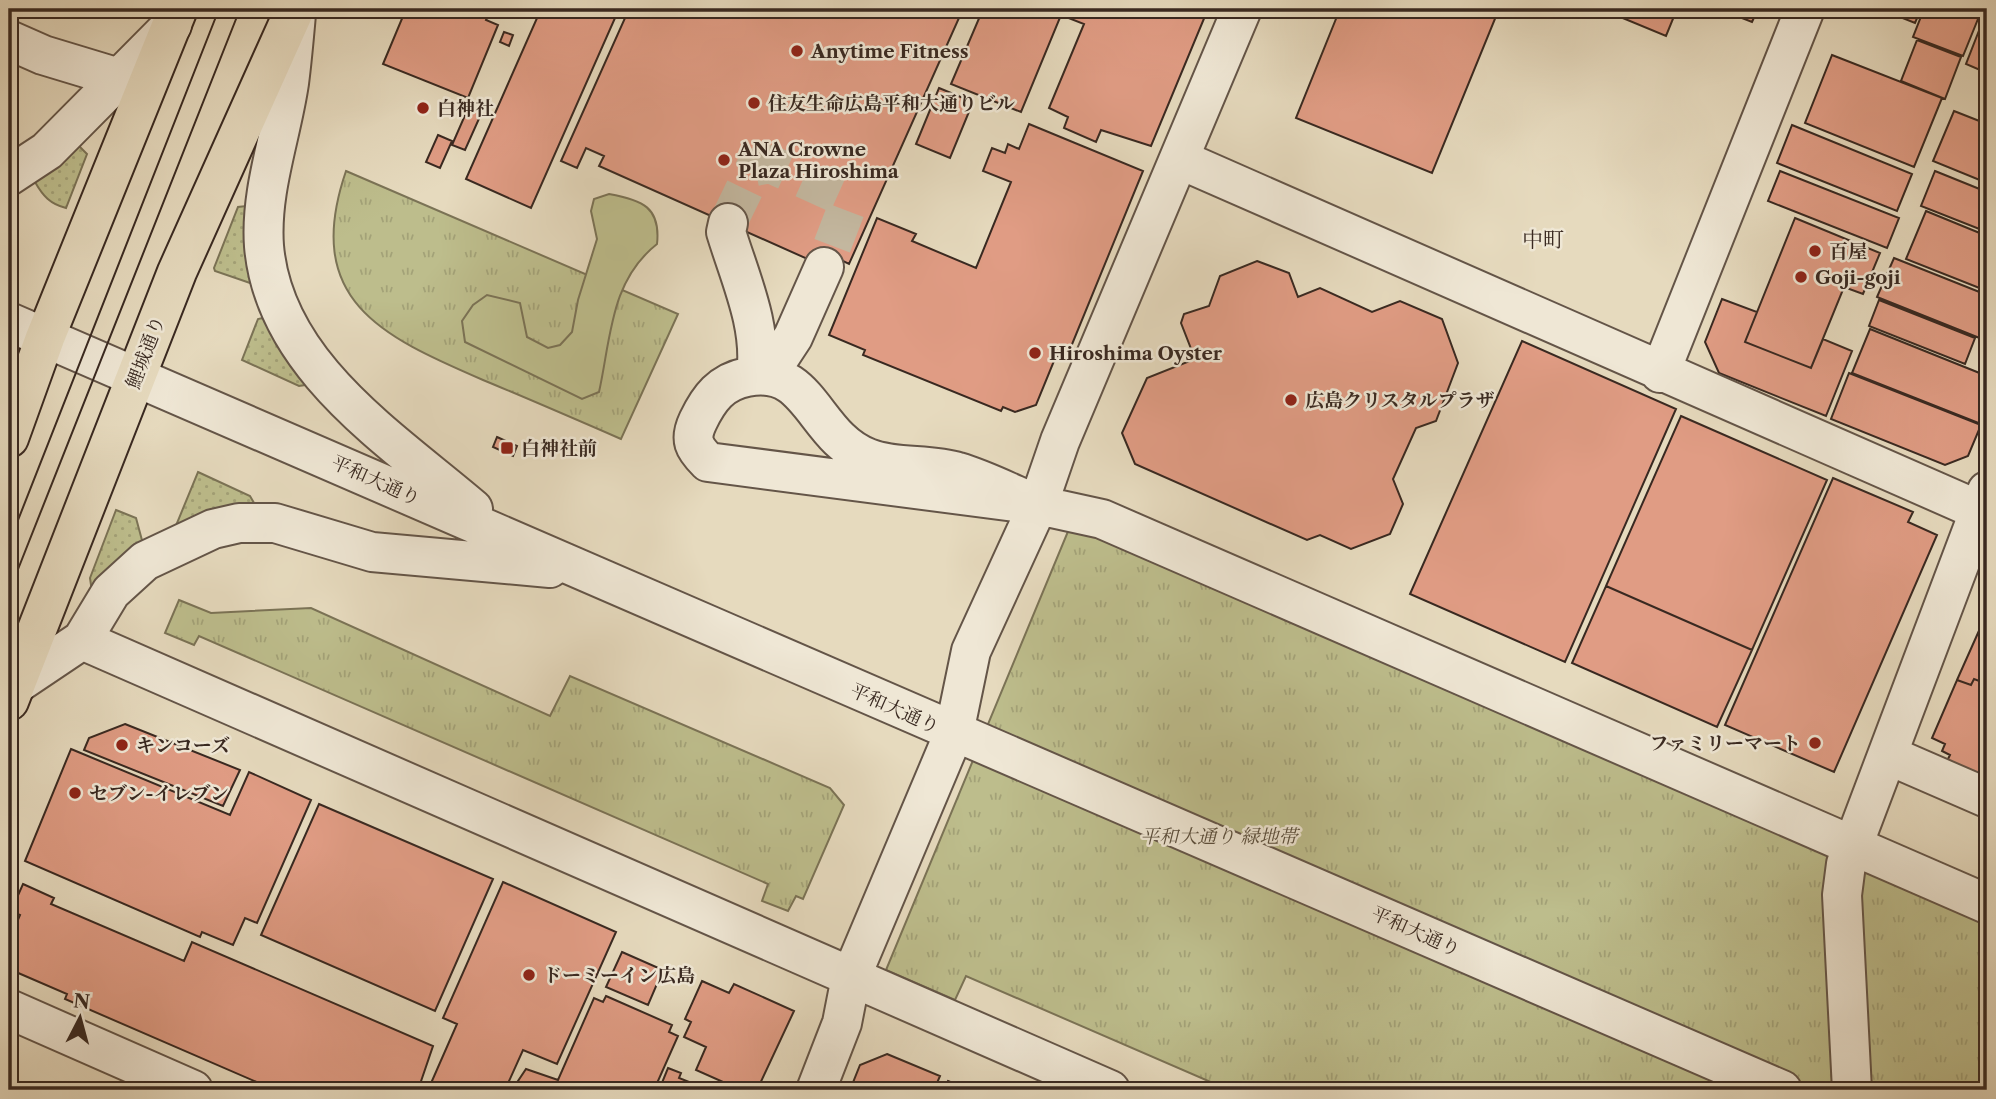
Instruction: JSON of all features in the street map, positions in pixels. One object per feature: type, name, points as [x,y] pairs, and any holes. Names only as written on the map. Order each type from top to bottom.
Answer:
[{"type":"highway","name":"鯉城通り","points":[[12,693],[177,272],[296,9]]},
{"type":"highway","points":[[9,438],[45,338],[175,17]]},
{"type":"street","points":[[296,9],[289,84],[270,170],[264,244],[282,314],[304,354],[337,391],[503,535]]},
{"type":"street","points":[[816,1090],[842,1023],[851,977],[954,733],[971,651],[1038,505],[1060,441],[1242,9]]},
{"type":"street","points":[[1660,373],[1805,9]]},
{"type":"street","points":[[9,176],[47,151],[175,17]]},
{"type":"street","points":[[9,40],[43,55],[119,78]]},
{"type":"street","points":[[1179,159],[1660,373],[1985,505],[1852,845],[1842,895],[1852,1090]]},
{"type":"street","points":[[728,223],[726,232],[749,304],[762,375]]},
{"type":"street","points":[[762,375],[793,337],[824,267]]},
{"type":"street","name":"平和大通り","points":[[9,322],[1782,1090]]},
{"type":"street","points":[[1038,505],[957,471],[870,459],[844,446],[824,426],[804,395],[786,380],[762,375],[730,380],[713,394],[692,435],[694,448],[708,462],[1038,505],[1102,519],[1987,904]]},
{"type":"street","points":[[12,693],[82,640],[111,592],[145,561],[190,537],[239,523],[275,523],[372,552],[584,571]]},
{"type":"street","points":[[82,640],[1110,1090]]},
{"type":"street","points":[[1888,755],[1987,798]]},
{"type":"street","points":[[9,1009],[193,1090]]},
{"type":"green space","points":[[78,145],[87,154],[66,208],[48,199],[35,182]]},
{"type":"green space","points":[[346,171],[678,314],[621,439],[412,347],[383,329],[360,307],[343,282],[335,252],[335,215]]},
{"type":"green space","points":[[609,194],[631,199],[647,207],[656,221],[657,244],[630,275],[621,293],[610,331],[599,392],[582,399],[465,342],[462,321],[473,305],[487,295],[520,303],[527,337],[548,348],[560,345],[572,332],[578,300],[597,239],[591,211],[594,199]]},
{"type":"green space","points":[[246,206],[253,284],[215,271],[214,268],[238,207]]},
{"type":"green space","points":[[267,317],[307,381],[305,385],[299,386],[242,360],[258,319]]},
{"type":"green space","points":[[198,472],[250,496],[254,503],[251,507],[175,528]]},
{"type":"green space","points":[[116,510],[136,518],[143,544],[98,585],[91,585],[90,578]]},
{"type":"green space","name":"平和大通り 緑地帯","points":[[1069,529],[1120,544],[1987,921],[1987,1090],[1229,1090],[966,976],[955,1000],[886,970]]},
{"type":"green space","points":[[179,600],[211,613],[311,608],[550,716],[570,676],[830,788],[844,805],[803,899],[796,896],[788,911],[762,901],[768,884],[199,636],[194,645],[165,633]]},
{"type":"building","points":[[406,9],[491,9],[486,20],[498,25],[468,98],[383,64]]},
{"type":"building","points":[[541,9],[619,9],[531,208],[466,179]]},
{"type":"building","name":"住友生命広島平和大通りビル","points":[[629,9],[963,9],[849,264],[835,257],[830,269],[599,166],[604,156],[586,148],[577,168],[561,161]]},
{"type":"building","points":[[983,9],[1208,9],[1151,146],[1101,130],[1096,142],[1064,128],[1068,117],[1049,108],[1084,24],[1061,15],[1021,112],[951,84]]},
{"type":"building","points":[[1340,9],[1499,9],[1432,173],[1296,118]]},
{"type":"building","points":[[1601,9],[1677,9],[1666,36]]},
{"type":"building","points":[[1719,9],[1758,9],[1752,22]]},
{"type":"building","points":[[1880,9],[1921,9],[1915,23]]},
{"type":"building","points":[[1924,9],[1982,9],[1963,56],[1913,37]]},
{"type":"building","points":[[1987,10],[1987,73],[1966,64]]},
{"type":"building","points":[[504,32],[513,35],[509,46],[500,42]]},
{"type":"building","points":[[1917,40],[1961,57],[1945,99],[1901,81]]},
{"type":"building","points":[[1832,55],[1942,98],[1914,167],[1805,123]]},
{"type":"building","points":[[939,88],[973,102],[950,158],[916,144]]},
{"type":"building","points":[[469,106],[482,112],[465,150],[452,145]]},
{"type":"building","points":[[1954,111],[1987,124],[1987,183],[1933,161]]},
{"type":"building","points":[[1029,124],[1143,171],[1066,359],[1056,356],[1036,405],[1015,412],[1003,407],[1001,411],[863,355],[865,350],[829,335],[877,218],[916,234],[912,241],[976,268],[1011,182],[983,171],[992,148],[1005,153],[1008,144],[1019,149]]},
{"type":"building","points":[[1792,125],[1912,174],[1897,211],[1777,163]]},
{"type":"building","points":[[438,135],[452,141],[440,168],[426,162]]},
{"type":"building","points":[[1780,171],[1899,218],[1887,248],[1768,201]]},
{"type":"building","points":[[1935,171],[1987,192],[1987,232],[1921,206]]},
{"type":"building","points":[[1926,211],[1987,236],[1987,291],[1906,259]]},
{"type":"building","points":[[1795,218],[1880,253],[1863,294],[1844,287],[1811,368],[1745,342]]},
{"type":"building","points":[[1894,258],[1987,295],[1987,341],[1877,297]]},
{"type":"building","name":"広島クリスタルプラザ","points":[[1257,261],[1289,273],[1298,297],[1320,288],[1372,312],[1400,301],[1442,319],[1458,363],[1436,421],[1416,428],[1393,479],[1403,504],[1390,534],[1351,549],[1320,535],[1307,540],[1135,464],[1122,433],[1147,378],[1195,359],[1181,323],[1184,314],[1209,306],[1220,276]]},
{"type":"building","points":[[1722,299],[1757,312],[1745,342],[1811,368],[1823,339],[1852,351],[1826,416],[1719,373],[1705,342]]},
{"type":"building","points":[[1879,300],[1975,338],[1965,364],[1869,326]]},
{"type":"building","points":[[1870,329],[1987,376],[1987,408],[1981,424],[1852,373]]},
{"type":"building","points":[[1522,341],[1676,409],[1565,662],[1410,594]]},
{"type":"building","points":[[1849,373],[1981,425],[1968,456],[1945,465],[1831,419]]},
{"type":"building","points":[[1681,416],[1827,480],[1752,650],[1606,586]]},
{"type":"building","points":[[497,437],[517,446],[513,456],[493,447]]},
{"type":"building","points":[[1833,478],[1913,512],[1908,522],[1937,535],[1834,772],[1725,725]]},
{"type":"building","points":[[1606,586],[1752,650],[1717,727],[1572,663]]},
{"type":"building","points":[[1986,615],[1987,677],[1985,676],[1982,682],[1974,679],[1971,685],[1957,680]]},
{"type":"building","points":[[1985,676],[1987,794],[1947,761],[1950,755],[1942,751],[1945,744],[1932,738],[1957,680],[1971,685],[1974,679],[1982,682]]},
{"type":"building","points":[[125,724],[240,770],[223,806],[84,750],[89,738]]},
{"type":"building","points":[[71,749],[230,815],[249,772],[311,800],[257,923],[245,918],[233,945],[202,932],[200,937],[25,861]]},
{"type":"building","points":[[319,804],[493,879],[435,1011],[261,935]]},
{"type":"building","name":"ドーミーイン広島","points":[[503,882],[616,932],[557,1064],[523,1050],[505,1090],[428,1090],[457,1024],[443,1018]]},
{"type":"building","points":[[23,884],[54,898],[51,904],[184,961],[192,942],[433,1046],[418,1090],[275,1090],[65,999],[67,994],[9,969],[9,941],[20,915],[11,911]]},
{"type":"building","points":[[622,952],[663,970],[648,1005],[606,987]]},
{"type":"building","points":[[702,981],[729,993],[734,984],[794,1011],[757,1090],[741,1090],[696,1070],[706,1047],[684,1037],[691,1022],[685,1019]]},
{"type":"building","points":[[606,996],[672,1025],[669,1032],[678,1036],[654,1090],[512,1090],[526,1069],[558,1080],[594,998],[603,1002]]},
{"type":"building","points":[[887,1054],[940,1076],[934,1090],[850,1090],[860,1065]]},
{"type":"building","points":[[668,1068],[681,1073],[679,1078],[709,1090],[659,1090]]},
{"type":"building","points":[[9,1079],[37,1090],[9,1090]]},
{"type":"building","points":[[948,1081],[969,1090],[944,1090]]},
{"type":"building","points":[[52,1086],[70,1088],[79,1090],[51,1090]]},
{"type":"tunnel","points":[[728,223],[755,167],[770,164],[839,195],[847,207],[824,267]]},
{"type":"tram line","points":[[9,543],[219,9]]},
{"type":"tram line","points":[[9,592],[240,9]]},
{"type":"place","name":"Anytime Fitness","points":[[797,51]]},
{"type":"place","name":"住友生命広島平和大通りビル","points":[[754,103]]},
{"type":"place","name":"白神社","points":[[423,108]]},
{"type":"place","name":"ANA Crowne Plaza Hiroshima","points":[[724,160]]},
{"type":"place","name":"百屋","points":[[1815,251]]},
{"type":"place","name":"Goji-goji","points":[[1801,277]]},
{"type":"place","name":"Hiroshima Oyster","points":[[1035,353]]},
{"type":"place","name":"広島クリスタルプラザ","points":[[1291,400]]},
{"type":"place","name":"白神社前","points":[[507,448]]},
{"type":"place","name":"ファミリーマート","points":[[1815,743]]},
{"type":"place","name":"キンコーズ","points":[[122,745]]},
{"type":"place","name":"セブン-イレブン","points":[[75,793]]},
{"type":"place","name":"ドーミーイン広島","points":[[529,975]]},
{"type":"district","name":"中町","points":[[1543,240]]}]
